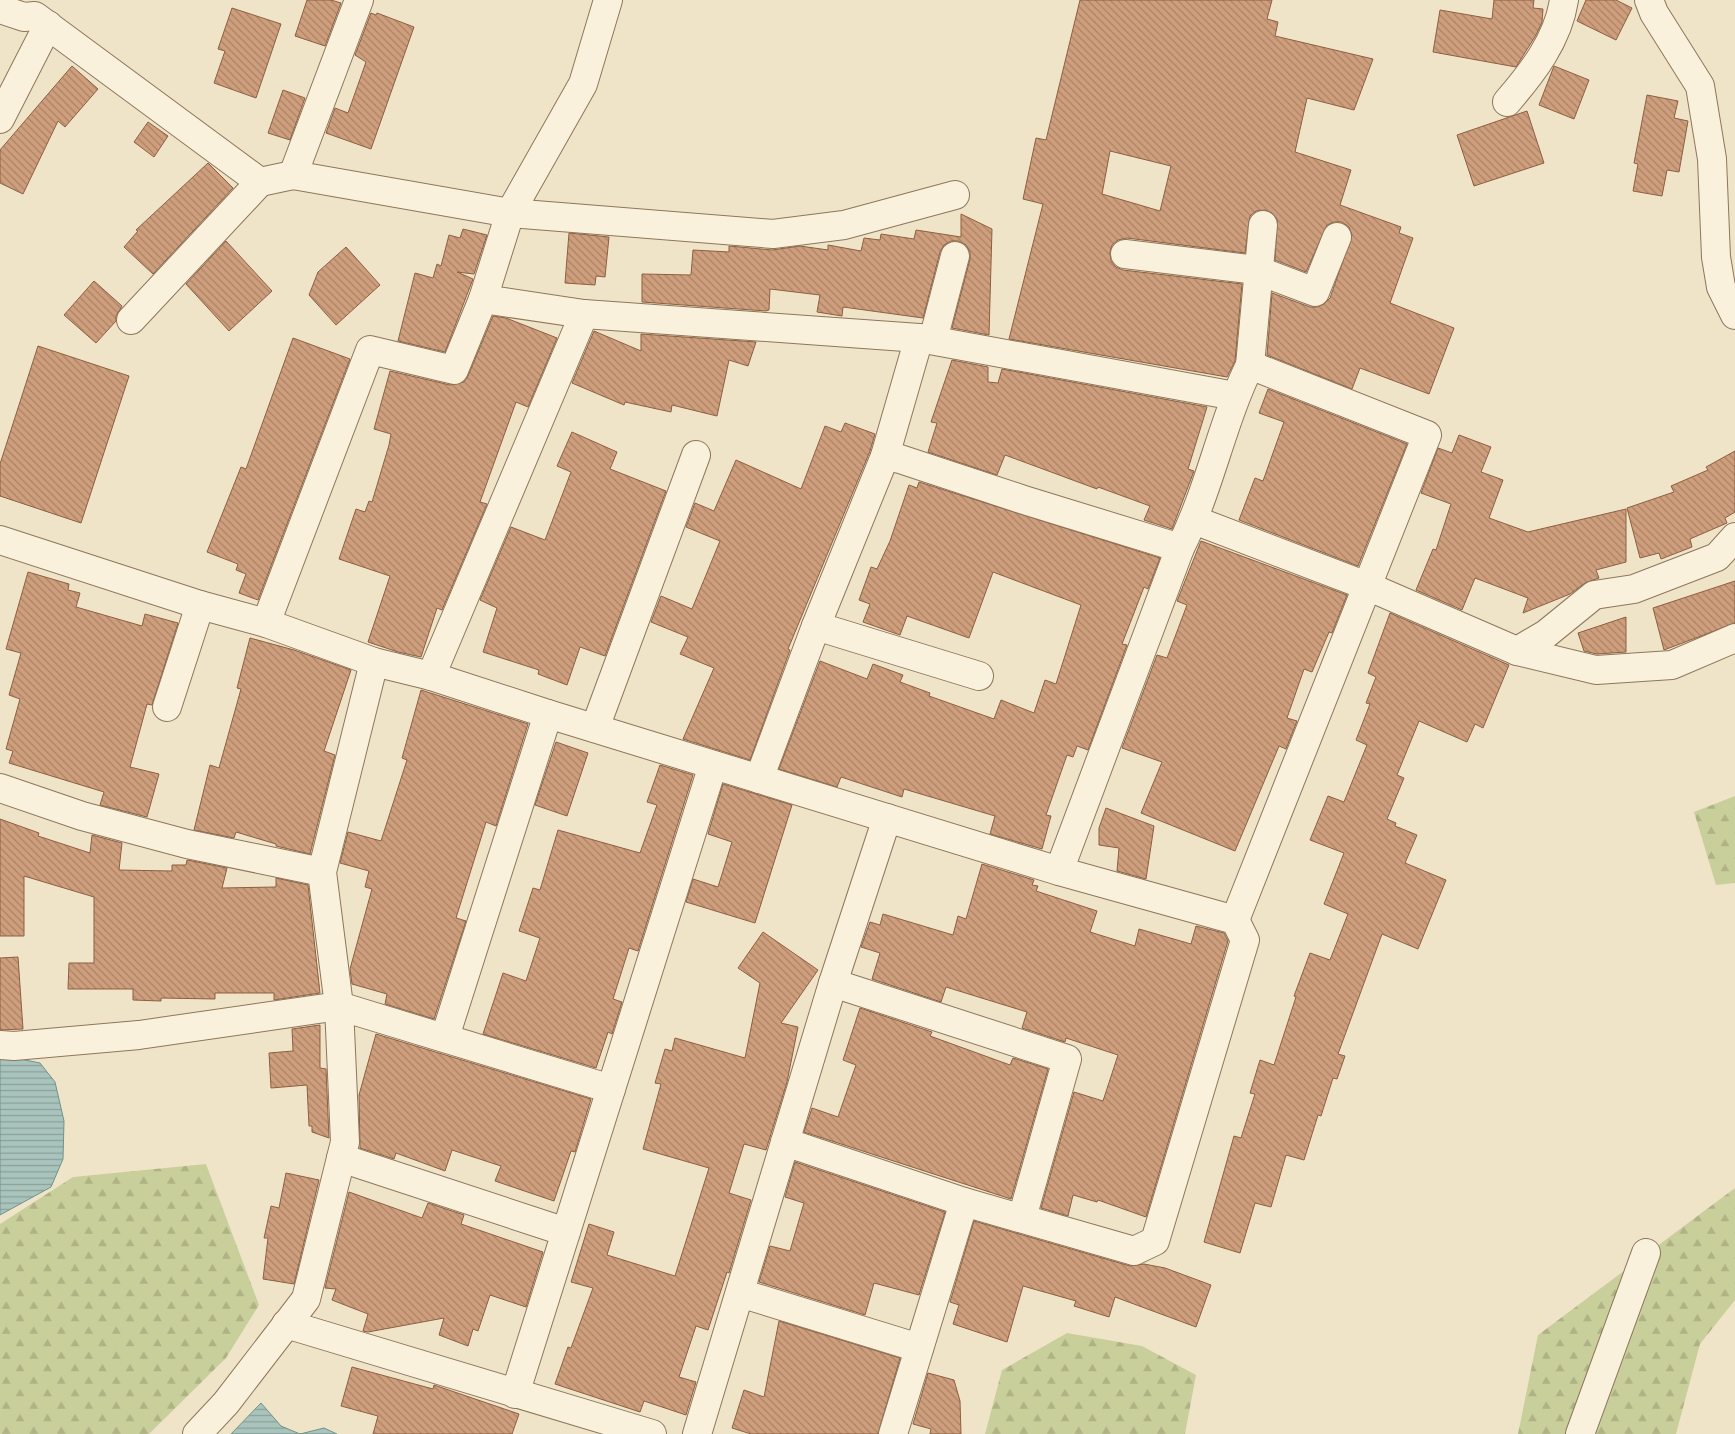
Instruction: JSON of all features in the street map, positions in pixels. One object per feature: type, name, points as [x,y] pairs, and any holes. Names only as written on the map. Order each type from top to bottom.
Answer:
[{"type":"street","points":[[293,175],[359,0]]},
{"type":"street","points":[[266,623],[370,350],[454,370],[483,299],[510,213],[583,84],[608,0]]},
{"type":"street","points":[[1506,102],[1534,71],[1561,20],[1564,0]]},
{"type":"street","points":[[1649,0],[1654,13],[1700,86],[1712,158],[1716,257],[1721,287],[1734,311]]},
{"type":"street","points":[[0,119],[26,13],[260,182]]},
{"type":"street","points":[[131,320],[260,182],[293,175],[510,213],[773,234],[844,226],[955,195]]},
{"type":"street","points":[[1059,871],[1180,548],[1194,520],[1235,396],[1250,365],[1263,226]]},
{"type":"street","points":[[1125,254],[1258,270],[1315,292],[1337,237]]},
{"type":"street","points":[[759,779],[816,626],[885,456],[955,256]]},
{"type":"street","points":[[483,299],[584,314],[926,339],[1235,396]]},
{"type":"street","points":[[431,676],[584,314]]},
{"type":"street","points":[[1235,920],[1427,435],[1250,365]]},
{"type":"street","points":[[594,728],[696,455]]},
{"type":"street","points":[[885,456],[900,459],[1024,500],[1180,548]]},
{"type":"street","points":[[1194,520],[1367,586],[1517,651],[1596,670],[1672,665],[1735,638]]},
{"type":"street","points":[[1517,651],[1546,634],[1594,595],[1634,589],[1717,557],[1735,537]]},
{"type":"street","points":[[0,540],[200,605],[266,623],[374,662],[431,676],[548,714],[1059,871],[1235,920],[1245,940],[1155,1241],[1134,1251],[964,1202],[785,1142]]},
{"type":"street","points":[[167,706],[200,605]]},
{"type":"street","points":[[816,626],[980,676]]},
{"type":"street","points":[[197,1434],[226,1403],[306,1299],[346,1142],[339,1006],[322,872],[374,662]]},
{"type":"street","points":[[446,1037],[548,714]]},
{"type":"street","points":[[515,1394],[713,765]]},
{"type":"street","points":[[0,788],[82,816],[158,836],[322,872]]},
{"type":"street","points":[[697,1434],[833,983],[887,818]]},
{"type":"street","points":[[833,983],[1067,1059],[1022,1218]]},
{"type":"street","points":[[0,1045],[14,1046],[140,1035],[339,1006],[446,1037],[611,1089]]},
{"type":"street","points":[[341,1158],[566,1232]]},
{"type":"street","points":[[893,1434],[964,1202]]},
{"type":"street","points":[[1580,1434],[1646,1253]]},
{"type":"street","points":[[740,1292],[919,1348]]},
{"type":"street","points":[[286,1324],[652,1434]]},
{"type":"green space","points":[[1735,796],[1735,883],[1716,885],[1694,812]]},
{"type":"green space","points":[[206,1164],[259,1305],[226,1358],[149,1434],[0,1434],[0,1224],[73,1177]]},
{"type":"green space","points":[[1735,1188],[1735,1300],[1700,1344],[1676,1434],[1518,1434],[1538,1335]]},
{"type":"green space","points":[[1067,1333],[1142,1346],[1196,1375],[1185,1434],[985,1434],[1002,1370]]},
{"type":"water","points":[[0,1055],[40,1063],[55,1082],[64,1121],[63,1159],[51,1187],[0,1215]]},
{"type":"water","points":[[261,1403],[281,1426],[300,1434],[231,1434]]},
{"type":"water","points":[[324,1428],[337,1434],[300,1434]]},
{"type":"building","points":[[307,0],[331,0],[341,3],[325,46],[295,36]]},
{"type":"building","points":[[1080,0],[1272,0],[1267,19],[1278,22],[1275,36],[1373,59],[1354,110],[1307,98],[1295,152],[1351,170],[1340,205],[1401,227],[1399,233],[1413,238],[1390,303],[1454,328],[1429,394],[1360,368],[1352,389],[1267,355],[1272,293],[1310,307],[1324,304],[1330,298],[1352,235],[1349,227],[1342,222],[1334,222],[1327,225],[1306,272],[1275,260],[1277,219],[1272,213],[1265,210],[1256,211],[1250,216],[1245,253],[1127,238],[1118,240],[1112,245],[1110,252],[1111,261],[1116,267],[1123,270],[1242,284],[1235,361],[1227,377],[1009,339],[1043,204],[1023,199],[1036,138],[1046,140]],"holes":[[[1110,151],[1171,166],[1160,211],[1102,194]]]},
{"type":"building","points":[[1494,0],[1534,0],[1533,8],[1543,9],[1542,22],[1536,35],[1516,67],[1433,52],[1440,10],[1492,19]]},
{"type":"building","points":[[1586,0],[1616,0],[1632,8],[1616,40],[1577,21]]},
{"type":"building","points":[[232,8],[281,24],[256,98],[214,83],[225,51],[218,49]]},
{"type":"building","points":[[371,13],[376,15],[377,13],[414,27],[371,149],[326,133],[335,108],[348,113],[366,62],[355,55]]},
{"type":"building","points":[[72,66],[98,89],[65,127],[58,121],[23,194],[0,183],[0,150]]},
{"type":"building","points":[[1554,66],[1589,80],[1574,119],[1539,105]]},
{"type":"building","points":[[283,90],[305,98],[290,140],[268,133]]},
{"type":"building","points":[[1647,95],[1678,101],[1674,118],[1688,121],[1679,172],[1667,170],[1662,196],[1633,191],[1638,164],[1634,163]]},
{"type":"building","points":[[1527,111],[1544,163],[1474,186],[1457,135]]},
{"type":"building","points":[[148,122],[168,136],[154,157],[134,142]]},
{"type":"building","points":[[208,163],[233,188],[153,274],[124,247],[138,231],[136,230]]},
{"type":"building","points":[[961,214],[992,229],[989,335],[952,328],[970,259],[970,252],[966,245],[958,241],[951,241],[944,245],[940,252],[923,318],[843,307],[842,316],[817,312],[820,295],[770,289],[769,310],[766,311],[642,302],[642,274],[691,275],[693,250],[729,252],[729,246],[772,250],[800,246],[828,250],[828,245],[861,251],[864,238],[880,240],[881,234],[914,239],[916,230],[961,237]]},
{"type":"building","points":[[463,229],[487,235],[474,274],[457,272],[473,279],[445,352],[398,341],[415,273],[433,278],[437,264],[441,266],[449,235],[460,238]]},
{"type":"building","points":[[569,233],[609,237],[605,277],[596,276],[595,285],[565,283]]},
{"type":"building","points":[[226,241],[272,291],[229,331],[186,284]]},
{"type":"building","points":[[346,247],[380,285],[336,325],[309,295],[318,272]]},
{"type":"building","points":[[94,281],[122,306],[116,316],[116,321],[96,343],[64,315]]},
{"type":"building","points":[[493,316],[506,318],[557,338],[528,407],[516,402],[480,502],[487,504],[442,610],[437,608],[421,657],[398,652],[368,642],[390,576],[339,559],[356,509],[365,512],[369,501],[372,502],[389,445],[391,434],[374,429],[390,371],[450,385],[464,382]]},
{"type":"building","points":[[594,331],[641,351],[641,334],[756,342],[748,366],[729,360],[717,416],[672,405],[671,412],[625,402],[624,405],[572,383]]},
{"type":"building","points":[[293,338],[350,359],[258,600],[239,593],[246,574],[236,570],[238,564],[207,552],[241,467],[246,469]]},
{"type":"building","points":[[38,346],[129,376],[81,523],[0,496],[0,464]]},
{"type":"building","points":[[952,360],[988,367],[988,382],[998,383],[1002,369],[1207,407],[1188,469],[1194,471],[1172,529],[1144,520],[1150,506],[1098,487],[1097,489],[1005,455],[997,475],[928,452],[937,423],[931,422]]},
{"type":"building","points":[[1268,389],[1407,444],[1358,566],[1239,520],[1255,478],[1263,481],[1284,422],[1259,413]]},
{"type":"building","points":[[845,423],[875,434],[870,451],[788,649],[790,650],[750,760],[683,739],[714,668],[680,654],[688,637],[651,622],[661,596],[692,609],[720,541],[686,527],[695,503],[714,511],[736,460],[801,489],[825,426],[841,432]]},
{"type":"building","points":[[572,432],[617,452],[610,469],[666,491],[605,656],[580,647],[567,685],[538,674],[539,670],[483,652],[497,608],[480,600],[511,527],[545,540],[571,472],[557,466]]},
{"type":"building","points":[[1459,435],[1491,447],[1481,472],[1503,480],[1489,518],[1528,532],[1626,509],[1626,562],[1596,570],[1599,578],[1585,583],[1570,594],[1523,613],[1528,598],[1475,578],[1462,610],[1416,590],[1433,549],[1436,550],[1451,504],[1421,493],[1438,448],[1452,453]]},
{"type":"building","points":[[1735,451],[1735,512],[1725,518],[1727,523],[1690,539],[1692,547],[1661,559],[1659,553],[1640,558],[1627,508],[1674,492],[1671,486],[1708,470],[1706,467]]},
{"type":"building","points":[[919,482],[1160,558],[1148,589],[1144,587],[1122,644],[1127,645],[1088,750],[1077,746],[1073,757],[1067,755],[1046,815],[1051,816],[1042,849],[990,834],[995,816],[904,789],[902,797],[841,777],[837,787],[779,769],[820,661],[867,679],[873,664],[903,675],[900,682],[930,693],[929,696],[994,719],[1001,700],[1034,713],[1045,680],[1056,684],[1081,605],[993,572],[969,638],[907,616],[900,635],[863,622],[870,604],[859,600],[871,567],[877,569],[890,541],[909,485],[917,488]]},
{"type":"building","points":[[1201,541],[1347,595],[1332,633],[1329,632],[1312,672],[1304,669],[1287,718],[1297,721],[1286,749],[1279,746],[1235,851],[1141,813],[1162,762],[1122,748],[1157,655],[1167,658],[1187,605],[1177,601]]},
{"type":"building","points":[[28,572],[69,584],[68,590],[80,593],[76,607],[142,626],[145,614],[178,623],[152,705],[147,704],[130,767],[159,774],[147,817],[100,805],[104,792],[9,763],[13,751],[6,749],[20,699],[9,695],[21,653],[6,649]]},
{"type":"building","points":[[1735,581],[1735,623],[1664,650],[1653,608]]},
{"type":"building","points":[[1390,613],[1509,665],[1483,728],[1475,724],[1467,742],[1419,721],[1397,775],[1404,778],[1387,819],[1396,823],[1395,826],[1417,835],[1405,863],[1446,880],[1418,949],[1382,934],[1338,1054],[1345,1056],[1337,1079],[1333,1078],[1321,1116],[1318,1115],[1304,1160],[1286,1155],[1271,1207],[1255,1203],[1240,1253],[1204,1242],[1234,1136],[1241,1138],[1255,1094],[1250,1093],[1260,1060],[1274,1065],[1296,997],[1294,996],[1310,953],[1330,960],[1348,914],[1324,904],[1344,853],[1310,840],[1328,796],[1344,802],[1367,745],[1356,740],[1370,704],[1366,703],[1376,677],[1368,673]]},
{"type":"building","points":[[1626,617],[1626,652],[1597,654],[1584,651],[1578,633]]},
{"type":"building","points":[[250,638],[294,650],[351,670],[324,751],[335,755],[310,854],[276,846],[276,844],[236,832],[234,838],[194,830],[210,765],[219,768],[241,689],[237,688]]},
{"type":"building","points":[[421,690],[528,724],[496,826],[486,822],[456,918],[466,921],[434,1019],[385,1004],[387,994],[352,984],[350,969],[372,889],[365,887],[369,871],[340,863],[348,832],[381,841],[407,760],[402,758]]},
{"type":"building","points":[[556,742],[588,753],[567,816],[535,805]]},
{"type":"building","points":[[660,765],[693,775],[638,951],[629,948],[613,999],[622,1002],[612,1034],[608,1032],[596,1068],[483,1034],[503,973],[526,981],[540,938],[519,931],[533,888],[540,890],[558,830],[640,853],[657,805],[647,802]]},
{"type":"building","points":[[723,784],[792,805],[755,923],[686,902],[693,879],[718,887],[732,842],[708,834]]},
{"type":"building","points":[[1106,808],[1154,826],[1146,879],[1117,871],[1119,848],[1099,845],[1099,828]]},
{"type":"building","points":[[0,819],[39,833],[38,836],[90,853],[92,835],[122,843],[119,870],[172,871],[172,865],[186,865],[187,860],[227,868],[222,888],[276,887],[276,878],[308,885],[320,993],[274,1000],[274,993],[215,993],[215,999],[161,998],[161,1001],[133,1000],[133,989],[68,989],[69,963],[94,963],[94,897],[24,876],[24,936],[0,936]]},
{"type":"building","points":[[982,864],[1034,880],[1032,885],[1038,886],[1036,891],[1097,911],[1090,932],[1135,946],[1139,929],[1191,944],[1196,926],[1224,933],[1228,941],[1146,1217],[1098,1200],[1097,1202],[1073,1195],[1068,1216],[1041,1208],[1074,1092],[1103,1101],[1118,1055],[1066,1038],[1065,1042],[1022,1028],[1027,1012],[946,987],[941,1002],[872,979],[880,953],[861,947],[870,922],[880,925],[883,914],[953,935],[958,916],[966,919]]},
{"type":"building","points":[[763,932],[818,970],[781,1023],[798,1027],[787,1082],[766,1150],[744,1144],[729,1193],[751,1200],[729,1273],[727,1272],[708,1330],[696,1326],[679,1377],[696,1382],[686,1415],[644,1401],[640,1412],[555,1384],[568,1347],[571,1348],[593,1288],[571,1282],[589,1224],[614,1232],[607,1255],[675,1276],[709,1168],[643,1149],[661,1084],[655,1083],[665,1049],[672,1051],[675,1038],[745,1058],[760,983],[738,968]]},
{"type":"building","points":[[18,957],[23,1029],[0,1030],[0,958]]},
{"type":"building","points":[[860,1008],[932,1032],[930,1036],[1010,1065],[1013,1058],[1048,1069],[1011,1199],[804,1132],[812,1108],[838,1117],[856,1065],[843,1060]]},
{"type":"building","points":[[320,1025],[320,1068],[326,1069],[329,1138],[312,1132],[312,1126],[309,1126],[307,1085],[271,1088],[269,1053],[293,1051],[292,1029]]},
{"type":"building","points":[[376,1034],[591,1099],[575,1152],[571,1151],[554,1201],[495,1181],[501,1166],[452,1150],[445,1171],[396,1153],[394,1159],[360,1148],[359,1095]]},
{"type":"building","points":[[795,1162],[945,1212],[919,1295],[874,1283],[865,1315],[759,1282],[770,1246],[790,1251],[804,1203],[785,1197]]},
{"type":"building","points":[[286,1173],[319,1180],[294,1284],[263,1279],[268,1238],[264,1238],[271,1206],[279,1208]]},
{"type":"building","points":[[349,1192],[422,1218],[428,1203],[464,1215],[461,1224],[543,1252],[526,1307],[490,1295],[478,1331],[473,1329],[468,1346],[439,1335],[444,1318],[368,1332],[363,1331],[368,1314],[332,1300],[336,1289],[325,1288]]},
{"type":"building","points":[[974,1221],[1130,1266],[1144,1264],[1165,1268],[1211,1285],[1196,1327],[1115,1297],[1109,1317],[1074,1306],[1076,1301],[1023,1286],[1007,1342],[953,1324],[959,1305],[950,1302]]},
{"type":"building","points":[[779,1321],[900,1358],[878,1434],[751,1434],[732,1428],[744,1390],[764,1397]]},
{"type":"building","points":[[352,1367],[433,1389],[434,1385],[519,1414],[512,1434],[373,1434],[378,1416],[341,1406]]},
{"type":"building","points":[[928,1373],[954,1380],[960,1401],[961,1434],[930,1434],[931,1429],[913,1424]]}]
